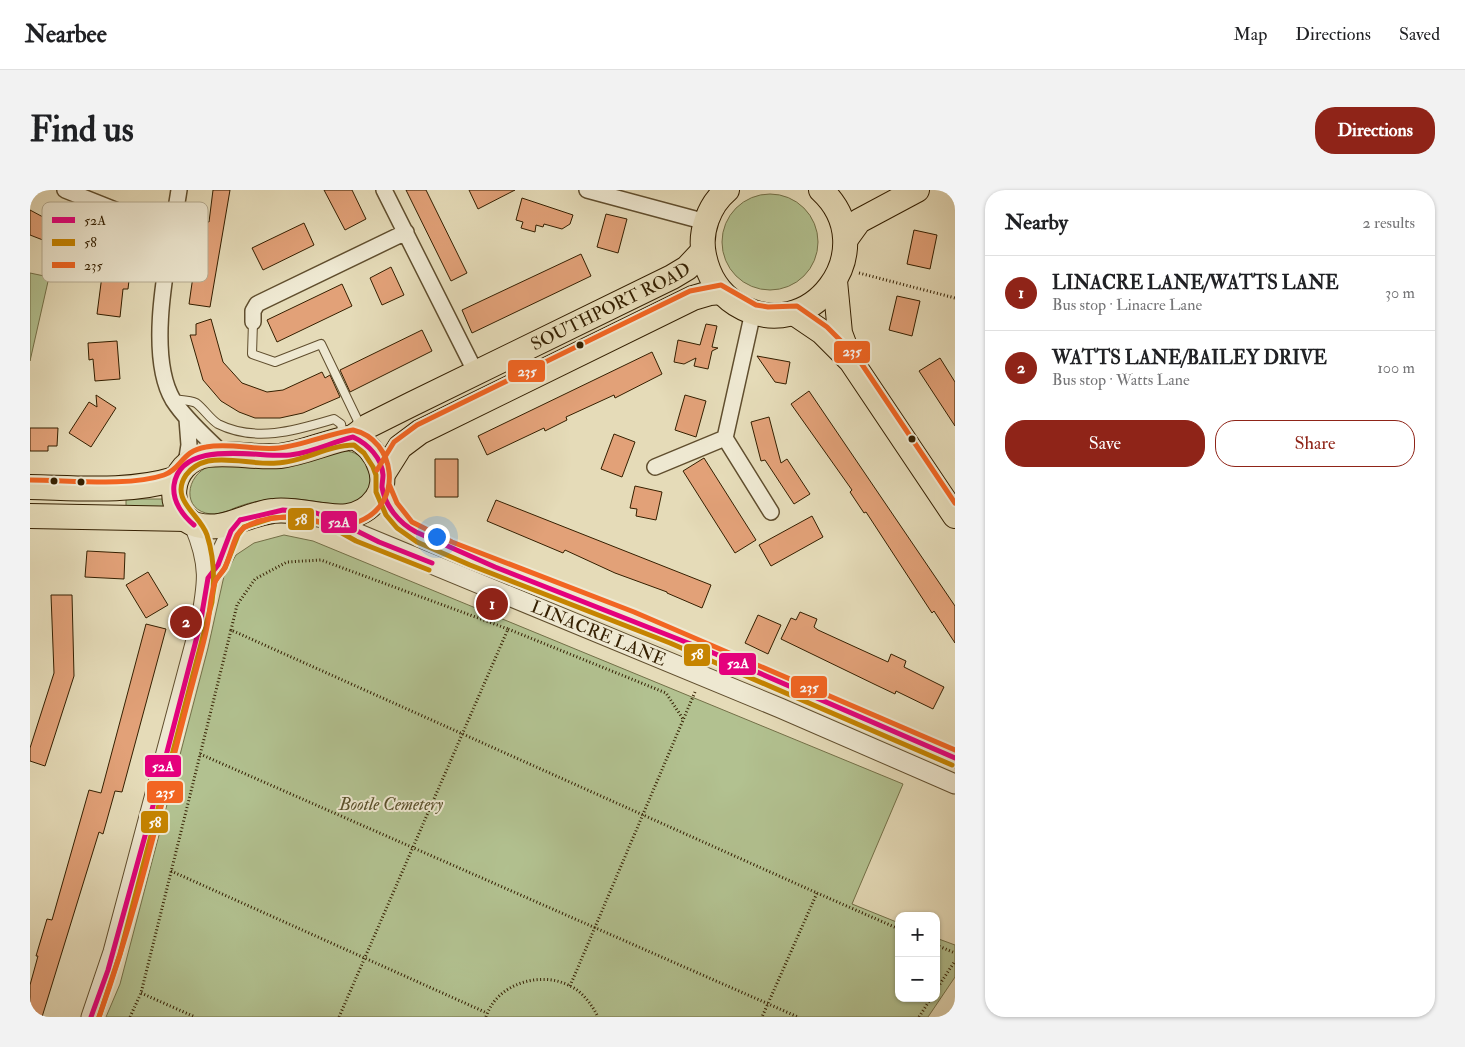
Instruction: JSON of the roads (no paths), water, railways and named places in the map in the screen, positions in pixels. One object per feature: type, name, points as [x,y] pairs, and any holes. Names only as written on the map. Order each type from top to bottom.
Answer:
[{"type":"main road","points":[[821,190],[837,209],[846,239]]},
{"type":"main road","points":[[830,190],[844,190]]},
{"type":"main road","points":[[851,361],[840,333],[838,275],[846,239],[859,221],[916,190]]},
{"type":"main road","points":[[714,202],[703,251],[709,273],[721,292],[731,301],[753,312],[766,315],[794,313],[810,306],[824,295],[838,275]]},
{"type":"main road","name":"SOUTHPORT ROAD","points":[[30,487],[124,488],[157,484],[181,472],[200,456],[222,453],[276,456],[311,450],[349,438],[368,426],[476,372],[672,277],[687,268],[703,251]]},
{"type":"main road","name":"SOUTHPORT ROAD","points":[[30,516],[191,522],[212,528],[225,526],[254,515],[289,509],[340,518],[357,514],[373,503],[382,480],[400,447],[420,432],[693,298],[721,292]]},
{"type":"main road","points":[[794,313],[822,332],[851,361],[955,516]]},
{"type":"main road","points":[[349,438],[367,446],[379,462],[382,480]]},
{"type":"main road","points":[[181,472],[174,491],[176,504],[191,522]]},
{"type":"street","points":[[65,190],[95,202]]},
{"type":"street","points":[[384,190],[476,372]]},
{"type":"street","points":[[587,190],[714,202]]},
{"type":"street","points":[[252,322],[253,311],[257,304],[406,232]]},
{"type":"street","points":[[166,282],[159,335],[163,371],[173,400],[187,419],[222,453]]},
{"type":"street","points":[[753,312],[725,438],[771,512]]},
{"type":"street","points":[[181,472],[189,445],[187,419]]},
{"type":"street","points":[[654,467],[725,438]]},
{"type":"street","name":"LINACRE LANE","points":[[382,480],[390,507],[402,522],[408,528],[449,549],[631,619],[955,758]]},
{"type":"street","name":"LINACRE LANE","points":[[327,516],[359,534],[702,675],[955,784]]},
{"type":"street","points":[[208,578],[218,565],[231,531],[240,520]]},
{"type":"street","points":[[91,1017],[108,970],[200,624],[208,578],[205,558],[191,522]]},
{"type":"lane","points":[[173,400],[194,402],[218,424],[243,432],[266,434],[296,431],[334,419],[340,424],[349,438],[358,422],[321,344],[275,362],[252,354],[252,322]]},
{"type":"place","name":"LINACRE LANE/WATTS LANE","points":[[492,604]]},
{"type":"place","name":"WATTS LANE/BAILEY DRIVE","points":[[186,622]]},
{"type":"park label","name":"Bootle Cemetery","points":[[391,804]]}]
